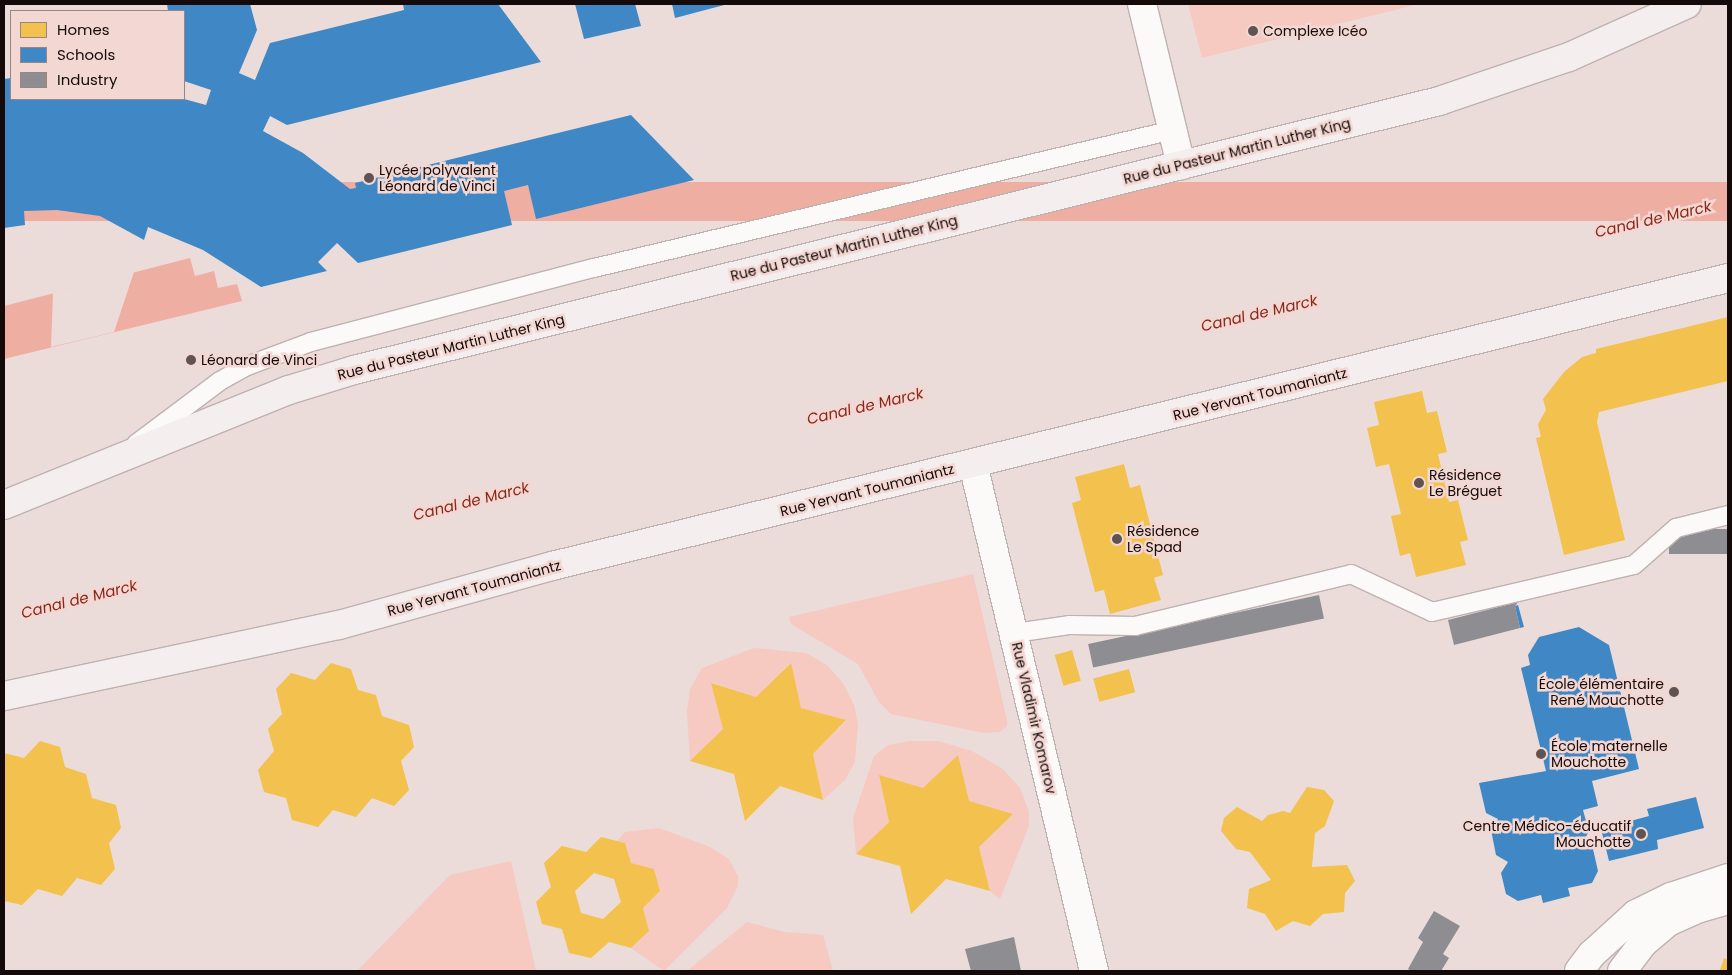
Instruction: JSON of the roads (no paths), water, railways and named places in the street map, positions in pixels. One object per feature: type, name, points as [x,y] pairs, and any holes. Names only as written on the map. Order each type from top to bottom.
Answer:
[{"type":"street","points":[[1142,4],[1182,165]]},
{"type":"street","name":"Rue du Pasteur Martin Luther King","points":[[4,505],[289,390],[354,370],[1182,165],[1482,88],[1569,57],[1687,4]]},
{"type":"street","name":"Rue Yervant Toumaniantz","points":[[4,696],[339,625],[552,566],[1728,278]]},
{"type":"street","name":"Rue Vladimir Komarov","points":[[973,464],[1015,633],[1094,971]]},
{"type":"street","points":[[1579,971],[1592,954],[1636,914],[1671,896],[1728,878]]},
{"type":"street","points":[[1622,971],[1642,944],[1668,922],[1700,908],[1728,900]]},
{"type":"lane","points":[[117,459],[220,381],[247,366],[311,342],[594,268],[1173,130]]},
{"type":"lane","points":[[1015,633],[1070,625],[1135,626],[1351,574],[1432,612],[1634,565],[1676,528],[1728,515]]},
{"type":"water","name":"Canal de Marck","points":[[4,182],[1728,182],[1728,221],[4,221]]},
{"type":"water","points":[[190,258],[195,276],[214,271],[218,288],[237,284],[242,301],[4,359],[4,306]]},
{"type":"place","name":"Complexe Icéo","points":[[1253,31]]},
{"type":"place","name":"Lycée polyvalent Léonard de Vinci","points":[[369,178]]},
{"type":"place","name":"Léonard de Vinci","points":[[191,360]]},
{"type":"place","name":"Résidence Le Bréguet","points":[[1419,483]]},
{"type":"place","name":"Résidence Le Spad","points":[[1117,539]]},
{"type":"place","name":"École élémentaire René Mouchotte","points":[[1674,692]]},
{"type":"place","name":"École maternelle Mouchotte","points":[[1541,754]]},
{"type":"place","name":"Centre Médico-éducatif Mouchotte","points":[[1641,834]]}]
